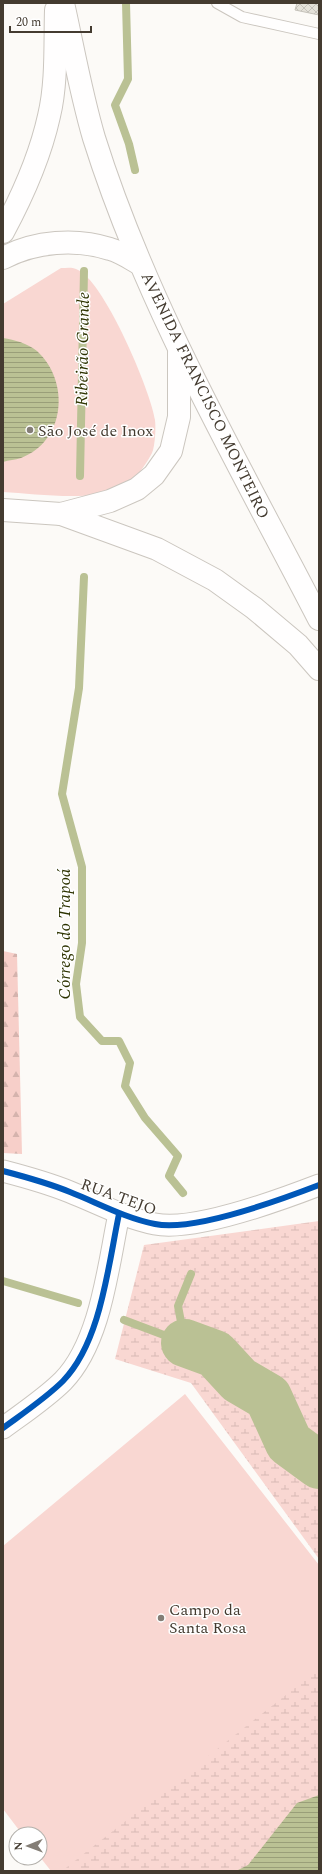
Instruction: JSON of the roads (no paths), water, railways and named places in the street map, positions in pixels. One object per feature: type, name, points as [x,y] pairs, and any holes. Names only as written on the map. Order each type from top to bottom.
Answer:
[{"type":"main road","points":[[3,232],[38,157],[50,115],[55,61],[57,3]]},
{"type":"main road","name":"AVENIDA FRANCISCO MONTEIRO","points":[[63,3],[83,97],[94,138],[140,264],[179,349],[319,620]]},
{"type":"main road","points":[[3,258],[17,251],[47,244],[80,243],[111,249],[140,264]]},
{"type":"main road","points":[[62,514],[110,501],[137,489],[158,469],[170,451],[179,417],[179,349]]},
{"type":"main road","points":[[3,510],[62,514],[158,549],[215,580],[254,608],[298,645],[319,669]]},
{"type":"street","name":"RUA TEJO","points":[[3,1171],[26,1177],[69,1192],[119,1214],[156,1224],[175,1226],[205,1221],[227,1215],[287,1197],[319,1185]]},
{"type":"street","points":[[3,1428],[62,1382],[75,1366],[95,1321],[119,1214]]},
{"type":"lane","points":[[217,3],[242,17],[319,34]]},
{"type":"waterway","name":"Córrego do Trapoá","points":[[126,3],[128,79],[115,105],[129,144],[135,170]]},
{"type":"waterway","name":"Ribeirão Grande","points":[[80,476],[84,271]]},
{"type":"waterway","name":"Córrego do Trapoá","points":[[84,577],[79,688],[62,794],[82,867],[82,943],[76,984],[80,1017],[102,1041],[119,1041],[130,1063],[125,1086],[145,1118],[178,1156],[169,1176],[183,1193]]},
{"type":"waterway","name":"Córrego do Trapoá","points":[[185,1343],[178,1306],[191,1274]]},
{"type":"waterway","name":"Ribeirão Grande","points":[[3,1281],[78,1303]]},
{"type":"waterway","points":[[124,1320],[185,1343]]},
{"type":"waterway","name":"Ribeirão Grande","points":[[185,1343],[215,1354],[239,1380],[268,1397],[289,1443],[319,1465]]},
{"type":"place","name":"São José de Inox","points":[[30,430]]},
{"type":"place","name":"Campo da Santa Rosa","points":[[161,1618]]}]
